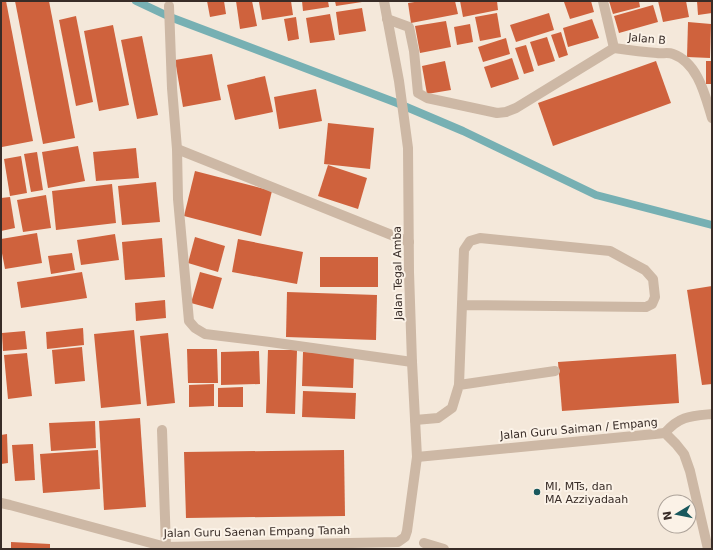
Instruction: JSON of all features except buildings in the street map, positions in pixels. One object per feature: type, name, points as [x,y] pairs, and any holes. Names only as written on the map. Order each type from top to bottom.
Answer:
[{"type":"street","name":"Jalan Tegal Amba","points":[[384,1],[399,81],[408,148],[412,362],[417,446],[417,457],[407,531],[405,537],[398,542]]},
{"type":"street","name":"Jalan B","points":[[602,1],[614,48],[672,53],[681,58],[692,67],[710,104],[712,118]]},
{"type":"street","points":[[169,6],[172,88],[177,149],[178,199],[189,321],[195,328],[205,334],[412,362]]},
{"type":"street","points":[[387,19],[409,28],[414,51],[418,93],[427,98],[497,113],[506,112],[516,108],[614,48]]},
{"type":"street","points":[[177,149],[409,242]]},
{"type":"street","points":[[415,425],[438,418],[452,408],[459,385],[464,250],[470,241],[480,238],[610,252],[645,270],[653,279],[655,297],[652,304],[646,307],[462,305]]},
{"type":"street","points":[[459,385],[555,371]]},
{"type":"street","points":[[665,433],[672,424],[681,419],[712,414]]},
{"type":"street","points":[[162,430],[166,547]]},
{"type":"street","name":"Jalan Guru Saiman / Empang","points":[[417,457],[665,433],[684,454],[690,471],[708,549]]},
{"type":"street","name":"Jalan Guru Saenan Empang Tanah","points":[[1,503],[166,547],[398,542]]},
{"type":"street","points":[[424,543],[444,549]]},
{"type":"waterway","points":[[136,1],[170,17],[397,103],[463,131],[596,195],[712,225]]},
{"type":"place","name":"MI, MTs, dan MA Azziyadaah","points":[[537,492]]}]
